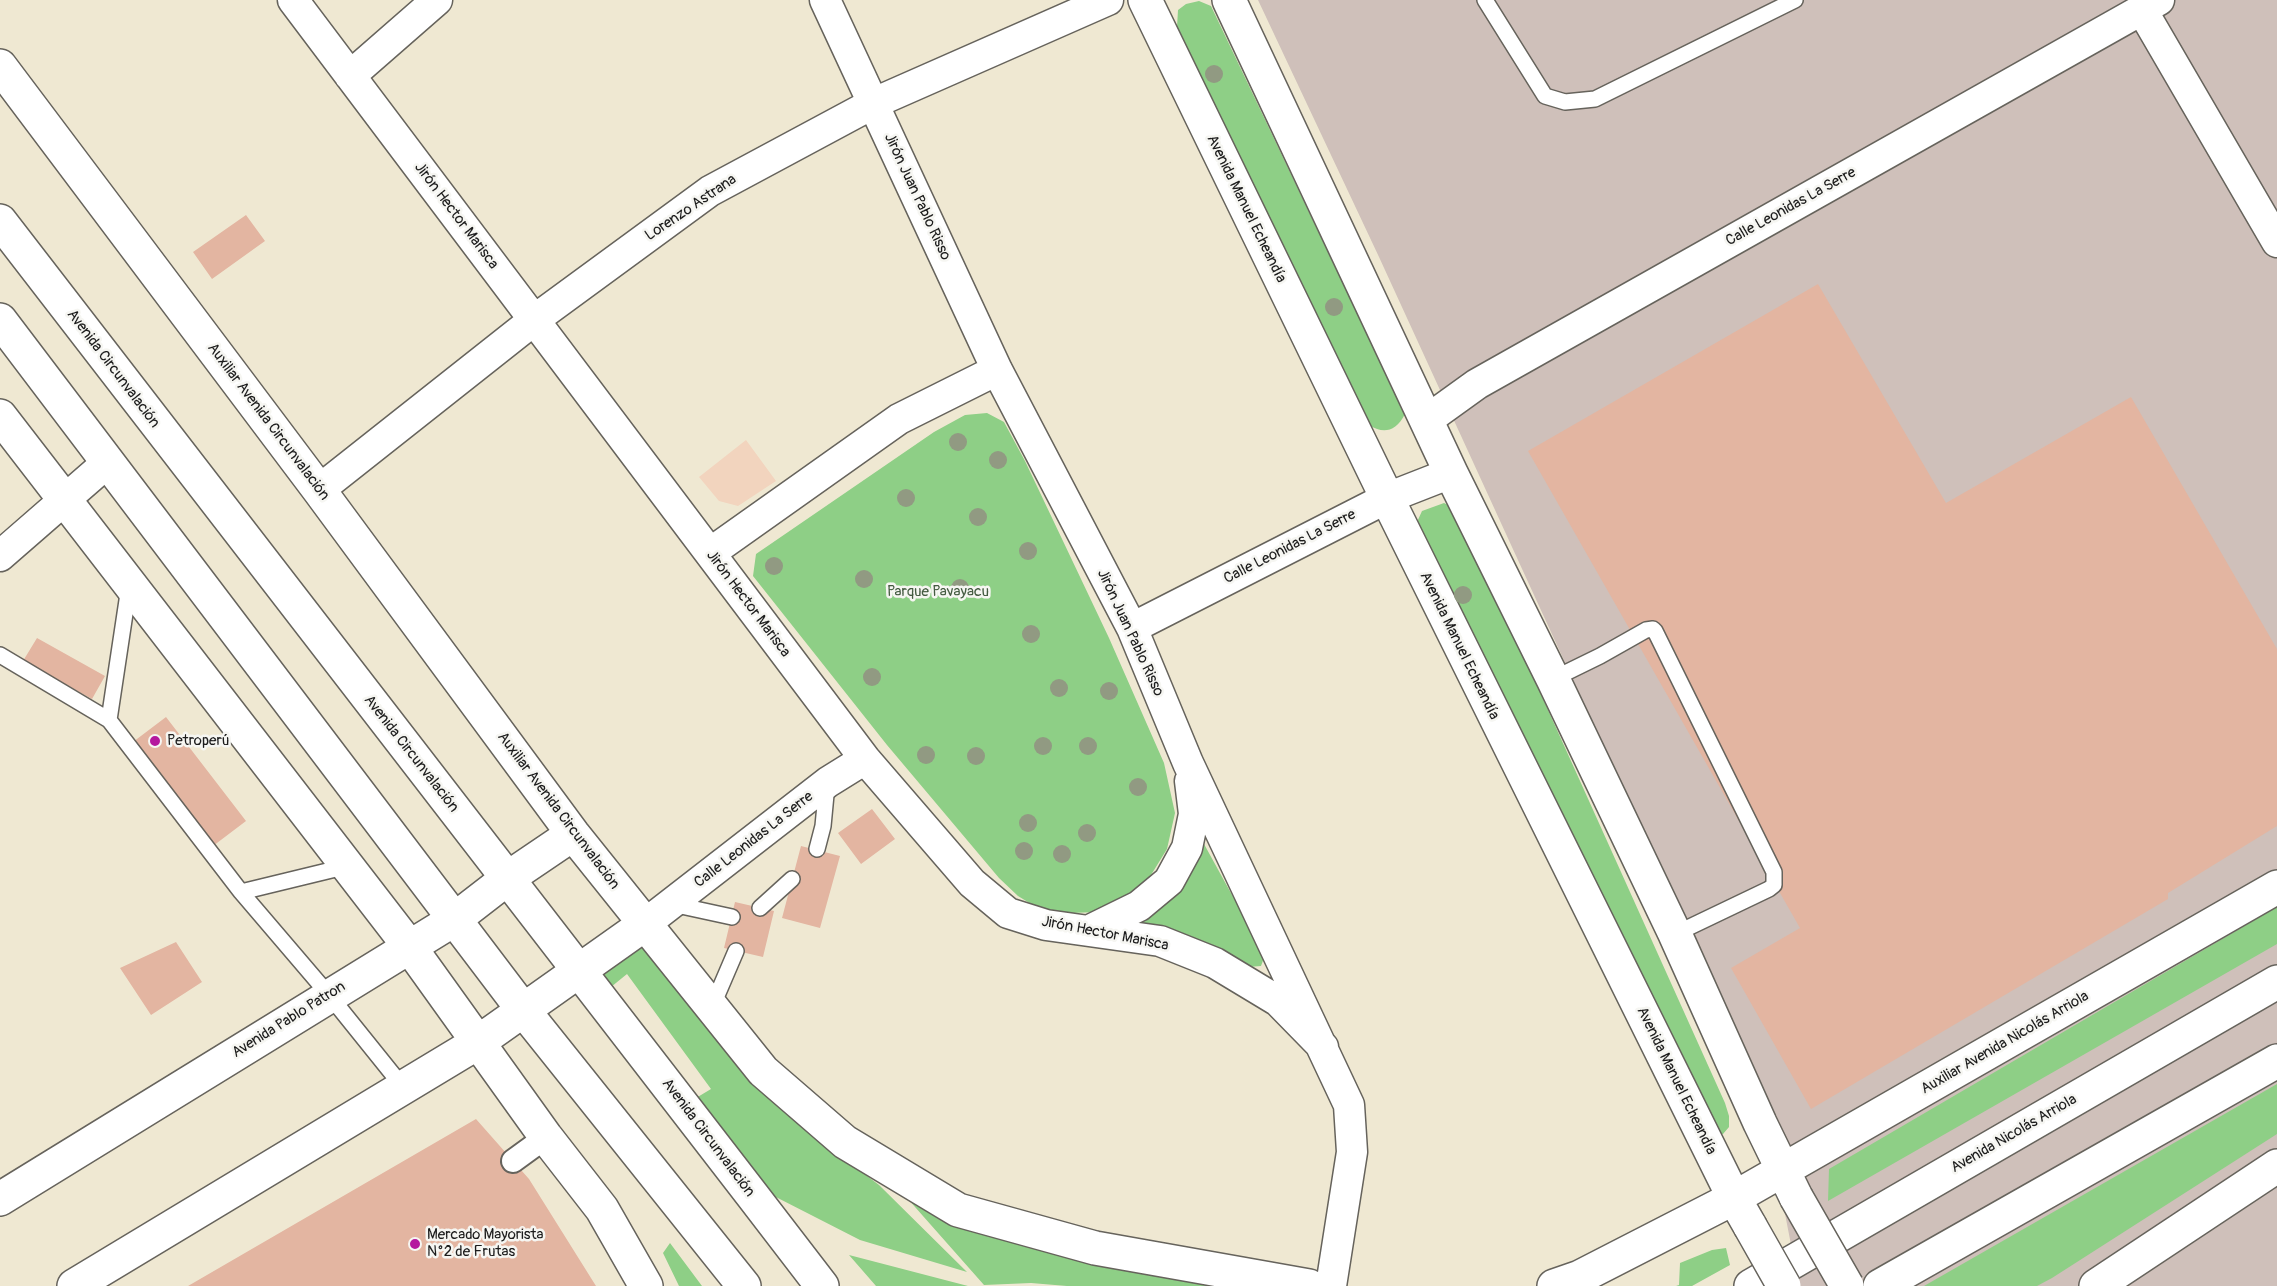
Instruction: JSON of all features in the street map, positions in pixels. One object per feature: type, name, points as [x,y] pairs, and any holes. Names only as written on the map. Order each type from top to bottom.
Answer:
[{"type":"street","name":"Jirón Hector Marisca","points":[[293,0],[865,759],[972,883],[1008,913],[1046,925],[1160,941],[1215,963],[1278,1001],[1323,1047]]},
{"type":"street","points":[[350,76],[437,0]]},
{"type":"street","name":"Jirón Juan Pablo Risso","points":[[825,0],[997,370],[1132,628],[1188,763],[1350,1105],[1352,1152],[1331,1286]]},
{"type":"street","name":"Lorenzo Astrana","points":[[319,490],[534,320],[710,191],[874,102],[1108,0]]},
{"type":"street","name":"Avenida Manuel Echeandía","points":[[1145,0],[1386,498],[1734,1198],[1784,1286]]},
{"type":"street","points":[[1229,0],[1451,472],[1553,678],[1675,934],[1789,1184],[1847,1286]]},
{"type":"street","points":[[2151,5],[2277,242]]},
{"type":"street","name":"Calle Leonidas La Serre","points":[[1427,420],[1477,384],[2151,5]]},
{"type":"street","name":"Auxiliar Avenida Circunvalación","points":[[0,66],[319,490],[573,834],[763,1071],[844,1142],[958,1210],[1095,1248],[1310,1286]]},
{"type":"street","name":"Avenida Circunvalación","points":[[0,221],[250,549],[580,970],[822,1286]]},
{"type":"street","points":[[0,320],[524,1011],[744,1286]]},
{"type":"street","points":[[710,553],[898,419],[997,370]]},
{"type":"street","points":[[0,416],[409,946],[477,1043],[602,1209],[646,1286]]},
{"type":"street","points":[[0,556],[108,462]]},
{"type":"street","name":"Calle Leonidas La Serre","points":[[1132,628],[1386,498],[1451,472]]},
{"type":"street","name":"Calle Leonidas La Serre","points":[[645,924],[828,782],[865,759]]},
{"type":"street","points":[[1090,930],[1140,906],[1169,881],[1187,848],[1194,814],[1188,763]]},
{"type":"street","name":"Avenida Pablo Patron","points":[[0,1199],[455,919],[508,878],[573,834]]},
{"type":"street","name":"Auxiliar Avenida Nicolás Arriola","points":[[1734,1198],[1789,1184],[2277,887]]},
{"type":"street","points":[[74,1286],[477,1043],[645,924]]},
{"type":"street","name":"Avenida Nicolás Arriola","points":[[1751,1286],[2277,982]]},
{"type":"street","points":[[1880,1286],[2277,1061]]},
{"type":"street","points":[[513,1161],[546,1137]]},
{"type":"street","points":[[2096,1286],[2277,1166]]},
{"type":"street","points":[[1554,1286],[1580,1277],[1734,1198]]},
{"type":"lane","points":[[1485,0],[1545,96],[1565,102],[1595,99],[1793,0]]},
{"type":"lane","points":[[110,720],[129,584]]},
{"type":"lane","points":[[1553,678],[1600,656],[1646,630],[1653,629],[1774,872],[1774,885],[1769,889],[1675,934]]},
{"type":"lane","points":[[0,655],[110,720],[241,892],[329,995],[403,1087]]},
{"type":"lane","points":[[817,849],[823,826],[828,782]]},
{"type":"lane","points":[[241,892],[348,866]]},
{"type":"lane","points":[[760,908],[792,879]]},
{"type":"lane","points":[[672,904],[732,917]]},
{"type":"lane","points":[[712,1007],[736,951]]},
{"type":"shaded area","points":[[1258,0],[2277,0],[2277,1286],[1799,1286],[1761,1090],[1379,257]]},
{"type":"shaded area","points":[[746,440],[776,481],[738,506],[719,501],[699,477]]},
{"type":"green space","points":[[1199,1],[1211,6],[1405,414],[1400,422],[1388,430],[1369,425],[1356,414],[1177,27],[1178,10],[1186,4]]},
{"type":"green space","name":"Parque Pavayacu","points":[[987,413],[1004,422],[1025,461],[1109,638],[1164,763],[1175,813],[1167,849],[1151,875],[1124,902],[1099,912],[1069,913],[1036,907],[1018,896],[999,878],[887,745],[753,576],[756,554],[934,432],[965,415]]},
{"type":"green space","points":[[1444,503],[1458,510],[1725,1103],[1729,1116],[1729,1127],[1723,1134],[1715,1135],[1417,522],[1422,511]]},
{"type":"green space","points":[[1204,844],[1265,955],[1261,966],[1248,967],[1129,920],[1200,845]]},
{"type":"green space","points":[[2277,907],[2277,944],[1828,1201],[1829,1169]]},
{"type":"green space","points":[[641,936],[822,1142],[879,1185],[967,1272],[860,1240],[768,1193],[696,1098],[711,1089],[627,974],[611,987],[597,970]]},
{"type":"green space","points":[[2277,1084],[2277,1134],[2052,1278],[2037,1286],[1924,1286]]},
{"type":"green space","points":[[900,1190],[1230,1286],[1067,1286],[1031,1283],[984,1285]]},
{"type":"green space","points":[[670,1243],[702,1286],[679,1286],[663,1253]]},
{"type":"green space","points":[[1726,1248],[1730,1265],[1692,1286],[1676,1286],[1679,1285],[1680,1263],[1712,1250]]},
{"type":"green space","points":[[849,1255],[968,1286],[876,1286]]},
{"type":"building","points":[[246,215],[265,241],[212,279],[193,252]]},
{"type":"building","points":[[1818,284],[1946,503],[2131,397],[2277,649],[2277,826],[2168,893],[2168,899],[1811,1109],[1731,968],[1800,928],[1528,451]]},
{"type":"building","points":[[37,638],[105,676],[92,699],[23,661]]},
{"type":"building","points":[[166,717],[246,821],[213,846],[133,742]]},
{"type":"building","points":[[872,809],[895,839],[861,864],[838,833]]},
{"type":"building","points":[[801,846],[840,856],[820,928],[782,918]]},
{"type":"building","points":[[735,902],[774,911],[763,957],[724,948]]},
{"type":"building","points":[[176,942],[202,982],[151,1015],[120,968]]},
{"type":"building","name":"Mercado Mayorista N°2 de Frutas","points":[[476,1119],[529,1179],[596,1286],[188,1286]]},
{"type":"place","name":"Petroperú","points":[[155,741]]},
{"type":"place","name":"Mercado Mayorista N°2 de Frutas","points":[[415,1244]]}]
